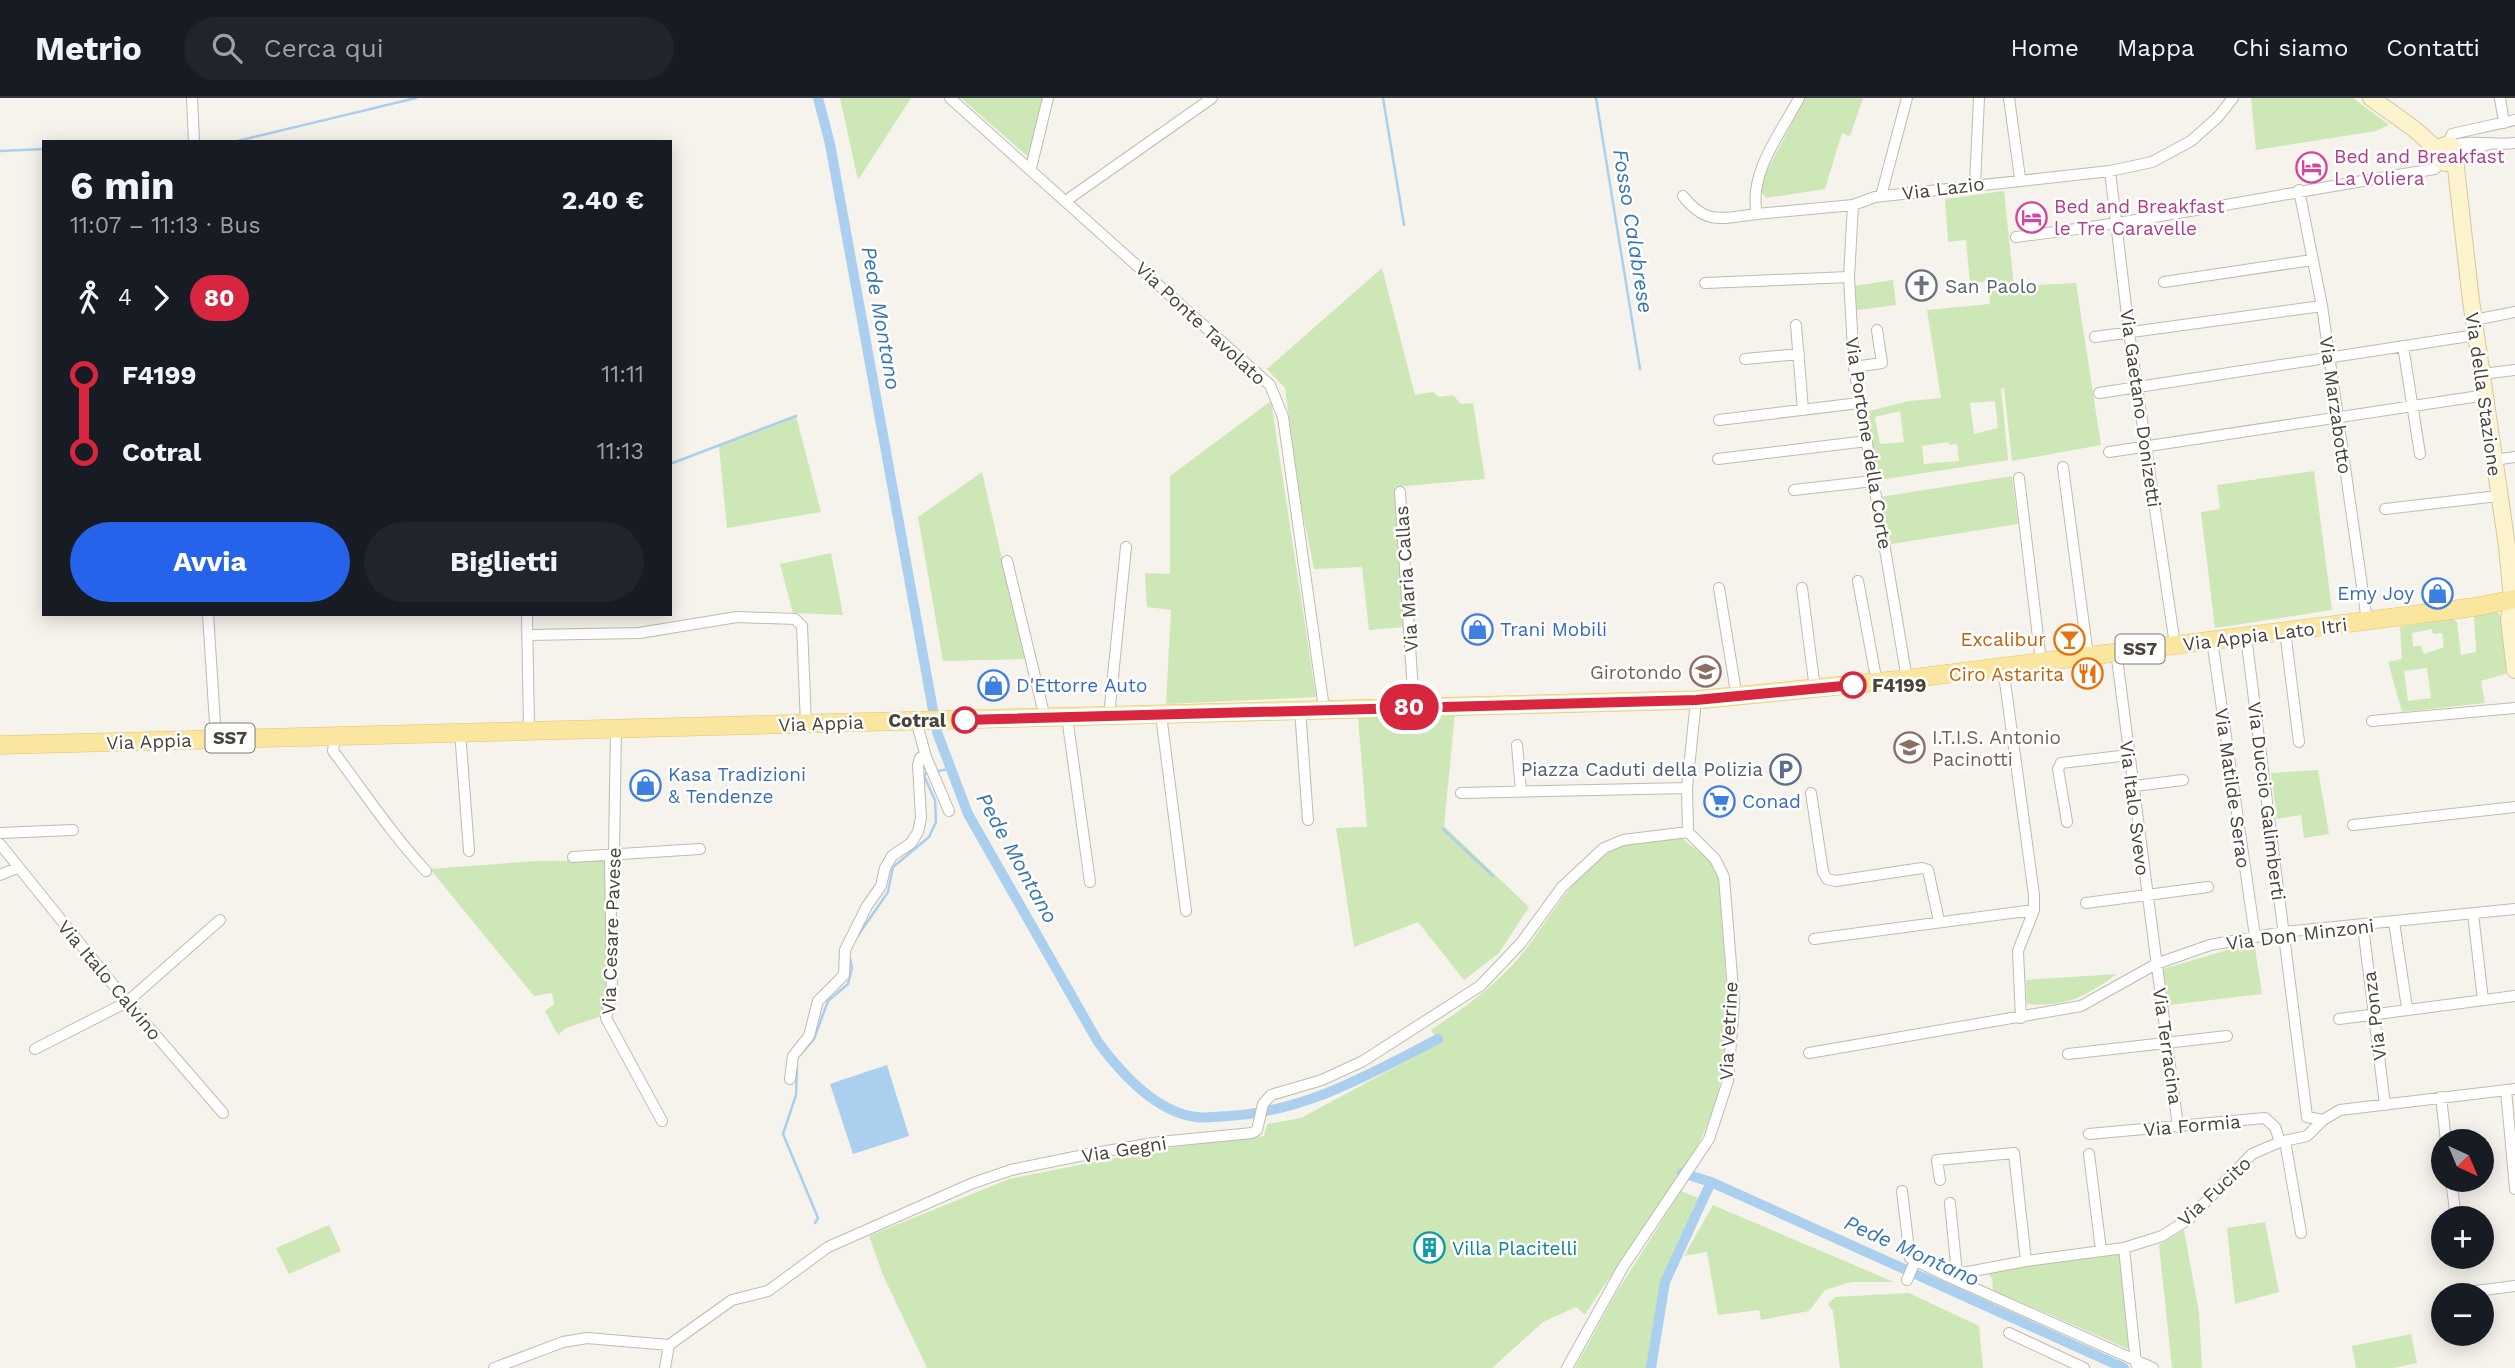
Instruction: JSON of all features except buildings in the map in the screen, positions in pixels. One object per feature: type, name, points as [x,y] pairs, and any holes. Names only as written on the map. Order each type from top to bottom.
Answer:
[{"type":"main road","name":"Via Appia Lato Itri","points":[[1768,695],[2514,601]]},
{"type":"main road","name":"Via Appia","points":[[0,745],[1696,700],[1768,695]]},
{"type":"street","points":[[192,98],[194,140]]},
{"type":"street","name":"Via Ponte Tavolato","points":[[950,98],[1067,200],[1270,385],[1283,417],[1324,708]]},
{"type":"street","points":[[1031,168],[1048,98]]},
{"type":"street","points":[[1067,200],[1212,98]]},
{"type":"street","points":[[1757,214],[1753,195],[1758,176],[1799,98]]},
{"type":"street","points":[[1881,196],[1907,98]]},
{"type":"street","points":[[1975,184],[1979,98]]},
{"type":"street","points":[[2009,98],[2020,178]]},
{"type":"street","name":"Via Lazio","points":[[1683,197],[1693,210],[1706,218],[1853,205],[1881,196],[2020,178],[2110,171],[2152,162],[2191,141],[2218,117],[2232,98]]},
{"type":"street","points":[[2016,237],[2117,225],[2299,190],[2435,169],[2447,153],[2452,134],[2510,122],[2500,98]]},
{"type":"street","points":[[2380,100],[2413,128],[2434,135],[2447,153]]},
{"type":"street","points":[[2472,128],[2485,143]]},
{"type":"street","points":[[2447,153],[2485,143],[2515,143]]},
{"type":"street","name":"Via della Stazione","points":[[2447,153],[2457,188],[2498,496],[2509,514],[2514,601],[2509,620],[2515,670]]},
{"type":"street","name":"Via Gaetano Donizetti","points":[[2110,171],[2129,332],[2175,645]]},
{"type":"street","name":"Via Marzabotto","points":[[2299,190],[2322,306],[2367,621]]},
{"type":"street","name":"Via Portone della Corte","points":[[1853,205],[1849,277],[1854,367],[1907,679]]},
{"type":"street","points":[[2164,282],[2312,260]]},
{"type":"street","points":[[1705,283],[1849,277]]},
{"type":"street","points":[[2095,337],[2322,306]]},
{"type":"street","points":[[2099,393],[2403,346],[2475,327],[2515,312]]},
{"type":"street","points":[[1796,325],[1803,410]]},
{"type":"street","points":[[1854,367],[1882,363],[1877,330]]},
{"type":"street","points":[[2403,346],[2410,406],[2420,454]]},
{"type":"street","points":[[1745,359],[1798,354]]},
{"type":"street","points":[[2482,374],[2515,370]]},
{"type":"street","points":[[2109,452],[2486,395]]},
{"type":"street","points":[[1719,420],[1859,403]]},
{"type":"street","points":[[1718,459],[1867,441]]},
{"type":"street","points":[[2494,460],[2515,457]]},
{"type":"street","points":[[2063,467],[2088,656]]},
{"type":"street","points":[[2019,478],[2041,662]]},
{"type":"street","points":[[1794,490],[1873,481]]},
{"type":"street","name":"Via Maria Callas","points":[[1400,492],[1415,707]]},
{"type":"street","points":[[2385,509],[2498,496]]},
{"type":"street","points":[[1109,716],[1126,547]]},
{"type":"street","points":[[1007,561],[1045,718]]},
{"type":"street","points":[[1858,580],[1877,682]]},
{"type":"street","points":[[1719,588],[1737,698]]},
{"type":"street","points":[[1802,588],[1815,689]]},
{"type":"street","points":[[208,616],[216,739]]},
{"type":"street","points":[[527,616],[529,729]]},
{"type":"street","points":[[527,635],[639,633],[737,617],[795,619],[802,626],[806,724]]},
{"type":"street","points":[[2285,631],[2300,742]]},
{"type":"street","name":"Via Duccio Galimberti","points":[[2246,636],[2307,1116],[2323,1120]]},
{"type":"street","name":"Via Matilde Serao","points":[[2212,640],[2255,936]]},
{"type":"street","name":"Via Italo Svevo","points":[[2116,651],[2156,964]]},
{"type":"street","points":[[2003,667],[2034,910],[2018,951],[2021,1018]]},
{"type":"street","points":[[1688,832],[1687,788],[1696,700]]},
{"type":"street","points":[[2372,721],[2515,708]]},
{"type":"street","points":[[1300,709],[1308,820]]},
{"type":"street","points":[[1161,715],[1186,911]]},
{"type":"street","points":[[1068,717],[1090,882]]},
{"type":"street","points":[[917,720],[926,757],[949,810]]},
{"type":"street","name":"Via Cesare Pavese","points":[[616,729],[614,854],[610,858],[612,993],[606,1018],[662,1121]]},
{"type":"street","points":[[460,731],[469,851]]},
{"type":"street","points":[[335,735],[333,751],[362,789],[370,806],[426,871]]},
{"type":"street","points":[[1517,745],[1521,791]]},
{"type":"street","points":[[2067,822],[2058,769],[2061,763],[2129,755]]},
{"type":"street","points":[[790,1079],[793,1056],[808,1036],[818,1001],[844,975],[845,950],[867,905],[881,886],[885,868],[892,856],[911,843],[918,832],[922,818],[918,765],[920,758],[926,757]]},
{"type":"street","points":[[2134,786],[2183,779]]},
{"type":"street","points":[[1461,793],[1687,788]]},
{"type":"street","points":[[1811,793],[1823,872],[1827,879],[1836,881],[1922,868],[1928,870],[1939,921]]},
{"type":"street","points":[[2353,825],[2515,807]]},
{"type":"street","points":[[0,833],[73,830]]},
{"type":"street","name":"Via Gegni","points":[[669,1345],[732,1300],[768,1291],[828,1247],[973,1183],[1011,1170],[1090,1154],[1160,1142],[1252,1133],[1258,1130],[1263,1104],[1271,1095],[1322,1080],[1363,1061],[1480,986],[1521,943],[1562,887],[1604,848],[1623,840],[1688,832]]},
{"type":"street","name":"Via Vetrine","points":[[1567,1368],[1623,1267],[1709,1139],[1728,1081],[1734,1002],[1724,877],[1715,859],[1688,832]]},
{"type":"street","name":"Via Italo Calvino","points":[[0,844],[127,1002],[223,1113]]},
{"type":"street","points":[[573,857],[700,849]]},
{"type":"street","points":[[0,875],[17,868]]},
{"type":"street","points":[[2086,903],[2208,887]]},
{"type":"street","name":"Via Don Minzoni","points":[[1810,1053],[2081,1006],[2156,964],[2210,945],[2284,932],[2515,909]]},
{"type":"street","points":[[1814,939],[2034,910]]},
{"type":"street","points":[[2473,914],[2483,1000]]},
{"type":"street","points":[[35,1049],[127,1002],[220,920]]},
{"type":"street","points":[[2395,922],[2407,1008]]},
{"type":"street","name":"Via Ponza","points":[[2363,926],[2385,1105]]},
{"type":"street","name":"Via Terracina","points":[[2156,964],[2169,1043],[2178,1128]]},
{"type":"street","points":[[2339,1019],[2515,996]]},
{"type":"street","points":[[2068,1054],[2227,1036]]},
{"type":"street","points":[[2510,1089],[2515,1183]]},
{"type":"street","name":"Via Fucito","points":[[1952,1275],[2026,1261],[2124,1248],[2162,1236],[2189,1219],[2252,1154],[2283,1141],[2307,1136],[2323,1120],[2340,1110],[2510,1089]]},
{"type":"street","points":[[2441,1097],[2445,1129]]},
{"type":"street","name":"Via Formia","points":[[2089,1134],[2265,1118],[2275,1127],[2283,1141]]},
{"type":"street","points":[[2283,1141],[2301,1233]]},
{"type":"street","points":[[1940,1180],[1937,1160],[2014,1153],[2026,1261]]},
{"type":"street","points":[[2089,1154],[2101,1250]]},
{"type":"street","points":[[1902,1191],[1913,1261],[1907,1280]]},
{"type":"street","points":[[1950,1203],[1952,1275]]},
{"type":"street","points":[[2124,1248],[2136,1364]]},
{"type":"street","points":[[1913,1261],[1952,1275],[2136,1364],[2153,1368]]},
{"type":"street","points":[[2494,1289],[2515,1286]]},
{"type":"street","points":[[2009,1333],[2084,1368]]},
{"type":"street","points":[[494,1368],[563,1342],[587,1338],[669,1345],[665,1368]]},
{"type":"green space","points":[[840,98],[911,98],[858,180]]},
{"type":"green space","points":[[961,98],[1045,98],[1029,156],[1027,156]]},
{"type":"green space","points":[[1805,98],[1863,98],[1850,136],[1842,133],[1825,189],[1766,198],[1761,191],[1764,177]]},
{"type":"green space","points":[[2251,98],[2353,98],[2389,125],[2376,131],[2256,150]]},
{"type":"green space","points":[[2004,191],[2014,286],[2076,283],[2101,445],[2012,461],[2004,388],[2001,389],[2008,460],[1879,480],[1866,412],[1909,401],[1941,398],[1927,310],[1990,304],[1988,281],[1970,283],[1966,240],[1948,242],[1945,199]],"holes":[[[1995,401],[1998,428],[1974,434],[1970,403]],[[1900,411],[1904,442],[1880,444],[1875,417]],[[1949,442],[1949,445],[1957,444],[1959,461],[1924,464],[1922,446]]]},
{"type":"green space","points":[[1382,268],[1415,395],[1433,392],[1439,397],[1453,395],[1461,404],[1473,403],[1485,479],[1395,487],[1404,627],[1369,630],[1362,567],[1314,569],[1299,494],[1285,388],[1267,369]]},
{"type":"green space","points":[[1893,280],[1896,305],[1857,310],[1854,286]]},
{"type":"green space","points":[[1271,401],[1316,697],[1166,704],[1171,610],[1147,607],[1145,573],[1170,574],[1170,476]]},
{"type":"green space","points":[[796,416],[821,512],[727,528],[719,446]]},
{"type":"green space","points":[[2314,471],[2332,610],[2215,628],[2201,512],[2220,509],[2217,485]]},
{"type":"green space","points":[[982,472],[1025,659],[943,661],[918,517]]},
{"type":"green space","points":[[2012,476],[2018,524],[1891,544],[1881,497]]},
{"type":"green space","points":[[831,553],[843,615],[793,613],[780,564]]},
{"type":"green space","points":[[2497,612],[2502,617],[2508,673],[2481,681],[2485,703],[2402,712],[2388,662],[2402,659],[2400,627],[2453,618],[2457,622],[2461,655],[2476,652],[2474,615]],"holes":[[[2432,629],[2433,634],[2442,633],[2444,647],[2424,654],[2421,646],[2413,646],[2412,633]],[[2427,668],[2431,698],[2408,701],[2404,671]]]},
{"type":"green space","points":[[1455,713],[1444,826],[1529,907],[1499,953],[1464,980],[1418,922],[1354,947],[1336,828],[1367,827],[1358,717]]},
{"type":"green space","points":[[2318,770],[2329,834],[2304,838],[2301,815],[2277,819],[2271,773]]},
{"type":"green space","points":[[1682,838],[1709,860],[1718,875],[1725,968],[1726,1033],[1718,1095],[1708,1123],[1682,1173],[1585,1315],[1576,1307],[1543,1322],[1492,1368],[927,1368],[883,1275],[869,1236],[1009,1179],[1165,1148],[1264,1136],[1267,1124],[1301,1118],[1440,1043],[1431,1030],[1502,976],[1568,891],[1595,862],[1629,843],[1648,839]]},
{"type":"green space","points":[[607,860],[609,994],[602,1016],[566,1028],[558,1035],[545,1011],[554,1004],[552,993],[534,996],[430,869],[536,861]]},
{"type":"green space","points":[[2254,942],[2262,994],[2169,1005],[2163,969]]},
{"type":"green space","points":[[2117,974],[2075,999],[2054,1004],[2027,1004],[2026,980]]},
{"type":"green space","points":[[1681,1191],[1698,1198],[1662,1280],[1649,1368],[1575,1368],[1615,1295]]},
{"type":"green space","points":[[1713,1205],[1894,1282],[1851,1282],[1825,1290],[1809,1311],[1761,1320],[1759,1310],[1718,1315],[1707,1252],[1684,1256]]},
{"type":"green space","points":[[2265,1222],[2279,1292],[2235,1304],[2227,1228]]},
{"type":"green space","points":[[329,1225],[341,1251],[289,1274],[276,1248]]},
{"type":"green space","points":[[2184,1230],[2199,1312],[2202,1368],[2172,1368],[2159,1245]]},
{"type":"green space","points":[[2115,1252],[2121,1256],[2131,1350],[1993,1290],[1992,1278],[1986,1271]]},
{"type":"green space","points":[[1909,1293],[1979,1326],[1983,1368],[1840,1368],[1833,1311],[1828,1304],[1835,1297]]},
{"type":"green space","points":[[2411,1334],[2417,1363],[2393,1368],[2356,1368],[2352,1346]]},
{"type":"water","points":[[887,1065],[909,1136],[853,1154],[830,1084]]},
{"type":"waterway","points":[[241,140],[416,98]]},
{"type":"waterway","name":"Pede Montano","points":[[818,98],[830,144],[937,732],[968,814],[1098,1042],[1117,1066],[1154,1100],[1182,1114],[1205,1118],[1258,1113],[1311,1099],[1363,1077],[1438,1039]]},
{"type":"waterway","points":[[1383,98],[1404,225]]},
{"type":"waterway","name":"Fosso Calabrese","points":[[1596,98],[1640,369]]},
{"type":"waterway","points":[[0,151],[42,149]]},
{"type":"waterway","points":[[672,463],[796,416]]},
{"type":"waterway","points":[[937,771],[951,769]]},
{"type":"waterway","points":[[857,937],[888,892],[893,867],[929,837],[936,822],[935,800],[924,776],[927,772]]},
{"type":"waterway","points":[[1443,829],[1493,876]]},
{"type":"waterway","points":[[799,1056],[814,1039],[828,1001],[848,984],[852,968],[850,958]]},
{"type":"waterway","points":[[797,1066],[796,1095],[783,1134],[818,1218],[815,1223]]},
{"type":"waterway","name":"Pede Montano","points":[[1682,1173],[1711,1182],[2124,1368]]},
{"type":"waterway","points":[[1651,1368],[1665,1282],[1711,1182]]},
{"type":"bus line","name":"80","points":[[965,720],[1324,708],[1696,700],[1761,696],[1853,685]]},
{"type":"place","name":"Bed and Breakfast La Voliera","points":[[2311,167]]},
{"type":"place","name":"Bed and Breakfast le Tre Caravelle","points":[[2031,217]]},
{"type":"place","name":"San Paolo","points":[[1922,286]]},
{"type":"place","name":"Emy Joy","points":[[2437,593]]},
{"type":"place","name":"Trani Mobili","points":[[1477,629]]},
{"type":"place","name":"Excalibur","points":[[2069,639]]},
{"type":"place","name":"Girotondo","points":[[1705,672]]},
{"type":"place","name":"Ciro Astarita","points":[[2087,674]]},
{"type":"place","name":"D'Ettorre Auto","points":[[993,685]]},
{"type":"place","name":"F4199","points":[[1853,685]]},
{"type":"place","name":"Cotral","points":[[965,720]]},
{"type":"place","name":"I.T.I.S. Antonio Pacinotti","points":[[1909,748]]},
{"type":"place","name":"Piazza Caduti della Polizia","points":[[1786,769]]},
{"type":"place","name":"Kasa Tradizioni & Tendenze","points":[[645,785]]},
{"type":"place","name":"Conad","points":[[1719,801]]},
{"type":"place","name":"Villa Placitelli","points":[[1429,1248]]}]
